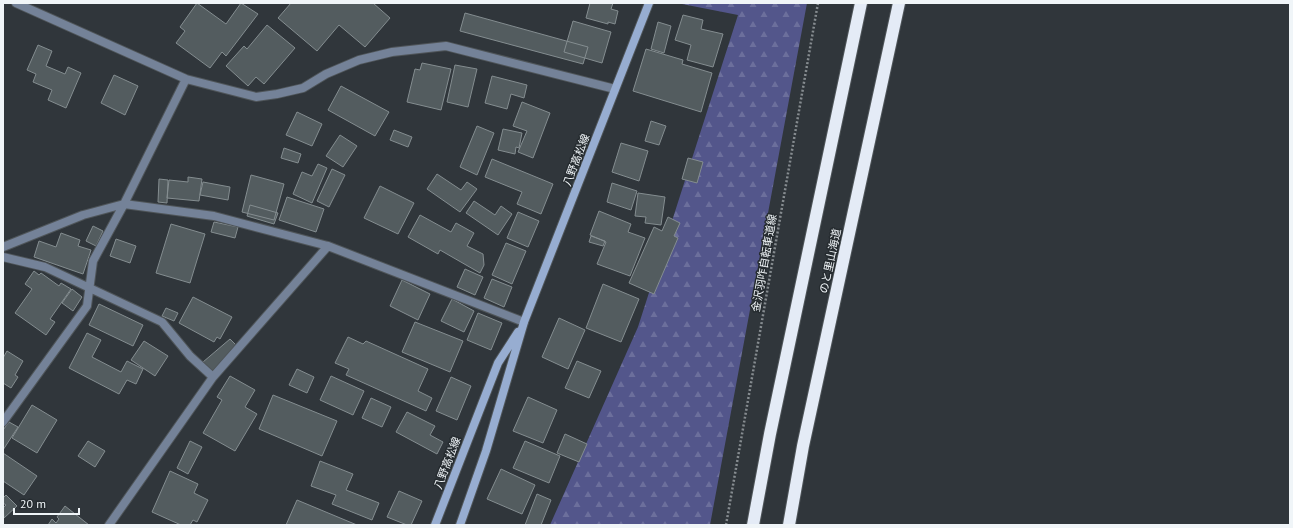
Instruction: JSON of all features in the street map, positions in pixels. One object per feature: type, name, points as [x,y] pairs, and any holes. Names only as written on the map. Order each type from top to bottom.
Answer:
[{"type":"highway","points":[[851,51],[856,3]]},
{"type":"highway","name":"のと里山海道","points":[[753,525],[770,434],[861,3]]},
{"type":"highway","name":"のと里山海道","points":[[789,525],[805,438],[899,3]]},
{"type":"main road","name":"八野高松線","points":[[460,525],[486,451],[524,323],[649,3]]},
{"type":"main road","name":"八野高松線","points":[[435,525],[498,363],[524,323]]},
{"type":"street","points":[[16,3],[186,79],[256,97],[303,88],[326,74],[359,60],[392,52],[446,46],[615,89]]},
{"type":"street","points":[[3,422],[88,306],[93,262],[124,204],[186,79]]},
{"type":"street","points":[[3,247],[82,215],[124,204],[214,216],[328,246],[524,323]]},
{"type":"street","points":[[109,525],[213,377],[328,246]]},
{"type":"street","points":[[3,257],[45,267],[91,287],[162,322],[190,356],[213,377]]},
{"type":"path","name":"金沢羽咋自転車道線","points":[[726,525],[818,3]]},
{"type":"green space","points":[[677,3],[807,3],[710,525],[550,525],[638,327],[738,15]]},
{"type":"building","points":[[197,3],[226,24],[241,3],[258,14],[226,56],[222,52],[210,68],[176,43],[185,31],[180,27]]},
{"type":"building","points":[[291,3],[373,3],[390,18],[365,47],[339,25],[317,51],[278,18]]},
{"type":"building","points":[[590,3],[613,3],[611,9],[618,11],[615,24],[608,22],[608,24],[586,18]]},
{"type":"building","points":[[465,13],[588,47],[583,64],[460,31]]},
{"type":"building","points":[[683,15],[703,20],[701,29],[723,34],[713,67],[687,60],[691,45],[675,40]]},
{"type":"building","points":[[573,21],[611,32],[602,63],[564,52]]},
{"type":"building","points":[[658,22],[671,26],[664,53],[651,49]]},
{"type":"building","points":[[267,25],[295,48],[264,84],[256,77],[248,86],[226,66],[244,46],[247,49]]},
{"type":"building","points":[[38,45],[52,51],[46,66],[65,74],[68,67],[81,73],[66,108],[48,100],[52,90],[33,82],[36,74],[27,70]]},
{"type":"building","points":[[646,49],[683,60],[682,64],[712,73],[701,112],[633,91]]},
{"type":"building","points":[[422,63],[451,69],[441,110],[407,102],[415,69],[420,70]]},
{"type":"building","points":[[455,65],[477,69],[468,107],[447,102]]},
{"type":"building","points":[[114,75],[138,86],[125,115],[101,103]]},
{"type":"building","points":[[492,76],[527,85],[524,98],[511,94],[507,109],[485,103]]},
{"type":"building","points":[[341,86],[389,112],[375,136],[328,110]]},
{"type":"building","points":[[522,102],[550,113],[533,158],[518,152],[527,131],[513,126]]},
{"type":"building","points":[[297,112],[322,124],[312,146],[286,135]]},
{"type":"building","points":[[651,121],[666,126],[659,145],[645,141]]},
{"type":"building","points":[[477,126],[494,133],[477,175],[460,167]]},
{"type":"building","points":[[503,129],[522,133],[519,148],[516,147],[515,154],[498,150]]},
{"type":"building","points":[[394,130],[412,137],[408,147],[390,140]]},
{"type":"building","points":[[340,135],[357,146],[343,167],[326,156]]},
{"type":"building","points":[[621,143],[648,151],[639,181],[612,172]]},
{"type":"building","points":[[284,148],[301,154],[298,163],[281,158]]},
{"type":"building","points":[[688,158],[703,162],[697,183],[682,179]]},
{"type":"building","points":[[492,159],[553,184],[541,214],[517,204],[522,192],[485,177]]},
{"type":"building","points":[[318,164],[327,168],[312,203],[293,194],[302,172],[312,176]]},
{"type":"building","points":[[332,169],[345,175],[329,207],[317,201]]},
{"type":"building","points":[[437,174],[461,190],[467,182],[477,189],[460,212],[427,189]]},
{"type":"building","points":[[251,175],[284,184],[274,220],[242,212]]},
{"type":"building","points":[[188,177],[202,179],[199,201],[167,198],[169,180],[188,182]]},
{"type":"building","points":[[159,179],[168,180],[167,203],[158,202]]},
{"type":"building","points":[[203,182],[230,187],[228,200],[200,195]]},
{"type":"building","points":[[612,183],[637,191],[631,210],[607,202]]},
{"type":"building","points":[[380,186],[414,203],[398,234],[364,218]]},
{"type":"building","points":[[638,193],[665,197],[661,225],[645,223],[646,217],[635,216]]},
{"type":"building","points":[[287,197],[324,209],[316,232],[279,220]]},
{"type":"building","points":[[474,201],[495,215],[501,206],[512,214],[498,235],[466,213]]},
{"type":"building","points":[[250,205],[278,213],[274,224],[247,216]]},
{"type":"building","points":[[599,211],[631,224],[628,232],[645,238],[630,276],[597,264],[606,242],[590,235]]},
{"type":"building","points":[[518,212],[539,221],[528,247],[507,238]]},
{"type":"building","points":[[420,215],[451,232],[456,223],[474,233],[467,246],[483,254],[484,265],[480,273],[440,250],[438,254],[408,237]]},
{"type":"building","points":[[668,217],[680,223],[674,236],[678,238],[654,294],[629,283],[654,227],[662,231]]},
{"type":"building","points":[[214,222],[238,227],[235,238],[211,232]]},
{"type":"building","points":[[171,224],[205,234],[190,283],[156,273]]},
{"type":"building","points":[[93,226],[103,231],[96,246],[86,241]]},
{"type":"building","points":[[61,233],[80,240],[78,246],[91,250],[83,274],[34,257],[39,241],[56,247]]},
{"type":"building","points":[[591,236],[605,241],[603,246],[589,242]]},
{"type":"building","points":[[116,239],[136,246],[130,263],[110,256]]},
{"type":"building","points":[[506,243],[526,251],[512,284],[492,275]]},
{"type":"building","points":[[465,269],[483,277],[475,295],[457,287]]},
{"type":"building","points":[[34,271],[39,275],[41,273],[59,286],[61,283],[71,289],[50,319],[55,322],[46,335],[15,313],[32,289],[25,284]]},
{"type":"building","points":[[492,279],[512,287],[504,307],[484,298]]},
{"type":"building","points":[[402,280],[430,294],[418,320],[390,306]]},
{"type":"building","points":[[603,284],[639,299],[621,342],[586,328]]},
{"type":"building","points":[[72,289],[82,297],[73,311],[62,303]]},
{"type":"building","points":[[193,297],[232,317],[220,339],[217,337],[214,342],[179,323]]},
{"type":"building","points":[[452,299],[474,311],[464,332],[441,321]]},
{"type":"building","points":[[99,304],[143,325],[133,346],[89,325]]},
{"type":"building","points":[[166,308],[178,313],[174,321],[162,316]]},
{"type":"building","points":[[478,313],[502,323],[491,350],[467,340]]},
{"type":"building","points":[[559,318],[585,330],[568,369],[542,357]]},
{"type":"building","points":[[415,322],[463,341],[450,372],[402,352]]},
{"type":"building","points":[[87,333],[101,340],[92,357],[121,372],[127,361],[143,369],[136,384],[127,380],[119,394],[69,368]]},
{"type":"building","points":[[348,337],[363,344],[366,341],[428,369],[418,391],[432,398],[426,411],[346,375],[349,369],[335,363]]},
{"type":"building","points":[[230,339],[238,347],[213,372],[203,362]]},
{"type":"building","points":[[144,341],[168,356],[155,376],[131,360]]},
{"type":"building","points":[[7,351],[23,361],[15,375],[18,377],[11,388],[3,383],[3,358]]},
{"type":"building","points":[[577,361],[601,371],[589,398],[565,388]]},
{"type":"building","points":[[297,369],[314,377],[307,393],[289,385]]},
{"type":"building","points":[[230,376],[255,390],[245,407],[257,414],[235,451],[203,433],[222,400],[217,397]]},
{"type":"building","points":[[331,376],[364,391],[353,415],[320,400]]},
{"type":"building","points":[[451,377],[471,386],[457,420],[436,411]]},
{"type":"building","points":[[273,395],[337,421],[322,456],[259,429]]},
{"type":"building","points":[[528,397],[557,410],[543,443],[513,431]]},
{"type":"building","points":[[371,398],[391,407],[382,427],[362,418]]},
{"type":"building","points":[[32,405],[57,420],[37,453],[12,438]]},
{"type":"building","points":[[407,412],[435,426],[430,435],[443,442],[437,454],[396,432]]},
{"type":"building","points":[[9,422],[18,427],[3,450],[3,430]]},
{"type":"building","points":[[565,434],[587,444],[579,462],[557,453]]},
{"type":"building","points":[[88,441],[105,451],[95,467],[78,456]]},
{"type":"building","points":[[190,441],[202,447],[188,474],[177,468]]},
{"type":"building","points":[[525,441],[560,456],[549,483],[513,468]]},
{"type":"building","points":[[3,453],[37,476],[24,495],[3,481]]},
{"type":"building","points":[[320,461],[353,474],[346,490],[379,503],[372,520],[332,504],[336,495],[311,486]]},
{"type":"building","points":[[501,469],[535,485],[522,514],[487,499]]},
{"type":"building","points":[[170,471],[198,484],[194,493],[208,500],[197,522],[193,520],[190,525],[181,525],[152,512]]},
{"type":"building","points":[[399,491],[422,501],[411,525],[407,525],[387,517]]},
{"type":"building","points":[[537,494],[551,500],[541,525],[525,525]]},
{"type":"building","points":[[6,495],[17,506],[4,518],[3,508],[6,505],[3,503],[3,498]]},
{"type":"building","points":[[297,500],[357,525],[286,525]]},
{"type":"building","points":[[65,506],[89,525],[48,525],[52,519],[56,523],[59,519],[57,517]]}]
